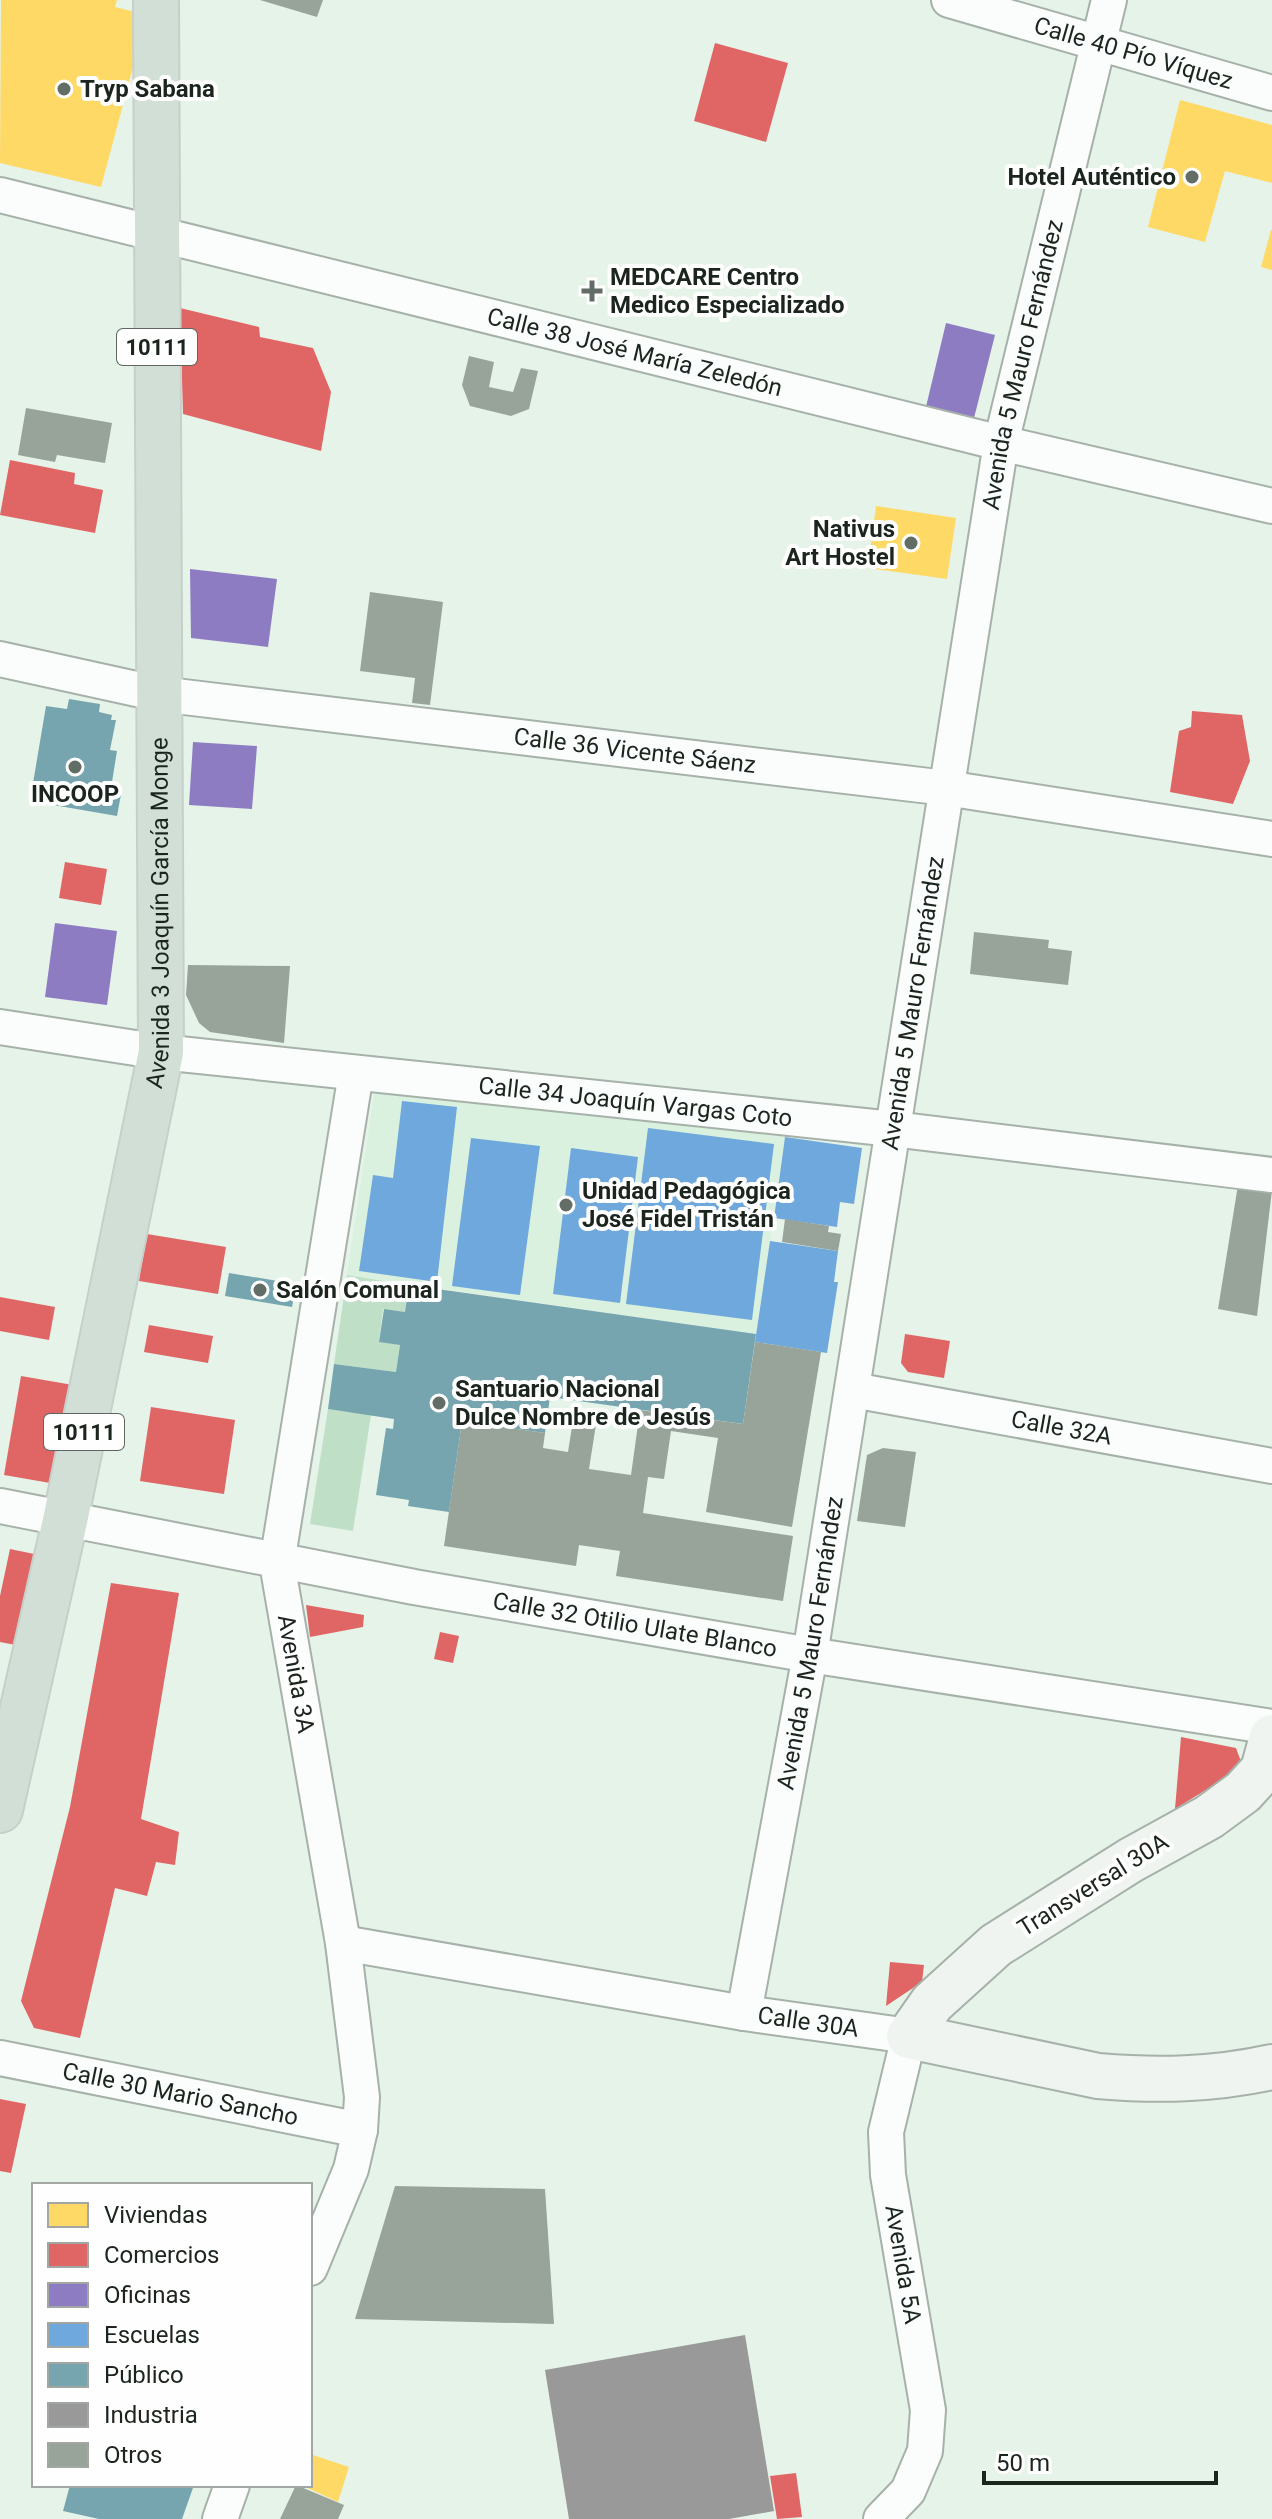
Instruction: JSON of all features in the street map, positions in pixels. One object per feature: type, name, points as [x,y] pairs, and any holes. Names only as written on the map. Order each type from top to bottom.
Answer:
[{"type":"highway","name":"Avenida 3 Joaquín García Monge","points":[[0,1810],[65,1521],[161,1052],[156,0]]},
{"type":"street","name":"Calle 40 Pío Víquez","points":[[949,0],[1272,93]]},
{"type":"street","name":"Avenida 5 Mauro Fernández","points":[[744,2013],[810,1655],[1001,443],[1109,0]]},
{"type":"street","name":"Calle 38 José María Zeledón","points":[[0,195],[1001,443],[1272,506]]},
{"type":"street","name":"Calle 36 Vicente Sáenz","points":[[0,659],[159,694],[946,788],[1272,839]]},
{"type":"street","name":"Calle 34 Joaquín Vargas Coto","points":[[0,1027],[161,1052],[893,1129],[1272,1175]]},
{"type":"street","name":"Avenida 3A","points":[[312,2263],[351,2169],[360,2130],[362,2097],[343,1943],[277,1563],[356,1073]]},
{"type":"street","name":"Calle 32A","points":[[853,1390],[1272,1466]]},
{"type":"street","name":"Calle 32 Otilio Ulate Blanco","points":[[0,1506],[277,1563],[810,1655],[1272,1727]]},
{"type":"street","name":"Transversal 30A","points":[[909,2036],[932,2003],[996,1945],[1131,1860],[1209,1817],[1243,1792],[1263,1770],[1272,1737]]},
{"type":"street","name":"Calle 30A","points":[[343,1943],[744,2013],[909,2036],[1098,2076],[1128,2079],[1226,2078],[1272,2067]]},
{"type":"street","name":"Avenida 5A","points":[[881,2519],[908,2491],[925,2451],[928,2410],[888,2175],[886,2132],[909,2036]]},
{"type":"street","name":"Calle 30 Mario Sancho","points":[[0,2058],[360,2130]]},
{"type":"street","points":[[220,2519],[231,2487]]},
{"type":"shaded area","name":"Unidad Pedagógica José Fidel Tristán","points":[[375,1089],[785,1137],[756,1334],[347,1275]]},
{"type":"shaded area","points":[[347,1275],[409,1285],[405,1312],[383,1309],[379,1341],[400,1345],[396,1372],[334,1364]]},
{"type":"shaded area","points":[[328,1409],[371,1415],[353,1531],[310,1524]]},
{"type":"building: Viviendas","name":"Tryp Sabana","points":[[1,0],[117,0],[115,7],[147,15],[101,187],[0,163]]},
{"type":"building: Viviendas","name":"Hotel Auténtico","points":[[1180,100],[1272,125],[1272,183],[1225,171],[1205,242],[1148,227]]},
{"type":"building: Viviendas","points":[[1272,230],[1272,270],[1261,267]]},
{"type":"building: Viviendas","name":"Nativus Art Hostel","points":[[876,506],[956,518],[947,579],[868,568]]},
{"type":"building: Viviendas","points":[[312,2455],[349,2467],[338,2502],[305,2487],[312,2487]]},
{"type":"building: Comercios","points":[[715,43],[788,63],[766,142],[694,121]]},
{"type":"building: Comercios","points":[[180,308],[259,327],[260,337],[313,348],[331,392],[321,451],[183,414]]},
{"type":"building: Comercios","points":[[10,460],[75,473],[74,484],[103,490],[95,533],[0,515]]},
{"type":"building: Comercios","points":[[1192,711],[1242,715],[1250,761],[1233,804],[1170,792],[1179,731],[1191,727]]},
{"type":"building: Comercios","points":[[65,862],[107,869],[101,905],[59,898]]},
{"type":"building: Comercios","points":[[147,1234],[226,1247],[218,1294],[139,1281]]},
{"type":"building: Comercios","points":[[0,1297],[55,1307],[49,1340],[0,1331]]},
{"type":"building: Comercios","points":[[149,1325],[213,1336],[208,1363],[144,1352]]},
{"type":"building: Comercios","points":[[905,1334],[950,1341],[944,1378],[908,1372],[901,1363]]},
{"type":"building: Comercios","points":[[21,1376],[73,1385],[56,1484],[4,1475]]},
{"type":"building: Comercios","points":[[151,1407],[235,1420],[224,1494],[140,1481]]},
{"type":"building: Comercios","points":[[10,1549],[39,1555],[21,1646],[0,1642],[0,1596]]},
{"type":"building: Comercios","points":[[111,1583],[179,1593],[141,1819],[179,1832],[175,1865],[156,1862],[147,1896],[115,1888],[80,2038],[34,2028],[21,2001],[70,1807]]},
{"type":"building: Comercios","points":[[306,1605],[364,1615],[363,1627],[310,1637]]},
{"type":"building: Comercios","points":[[440,1632],[459,1636],[453,1663],[434,1659]]},
{"type":"building: Comercios","points":[[1181,1737],[1236,1748],[1243,1767],[1175,1809]]},
{"type":"building: Comercios","points":[[890,1962],[924,1965],[922,1982],[886,2006]]},
{"type":"building: Comercios","points":[[0,2099],[26,2104],[11,2173],[0,2171]]},
{"type":"building: Comercios","points":[[796,2473],[802,2517],[777,2519],[770,2476]]},
{"type":"building: Oficinas","points":[[946,323],[995,335],[973,422],[925,411]]},
{"type":"building: Oficinas","points":[[190,569],[277,579],[268,647],[191,638]]},
{"type":"building: Oficinas","points":[[193,742],[257,746],[252,809],[189,805]]},
{"type":"building: Oficinas","points":[[55,923],[117,931],[107,1005],[45,997]]},
{"type":"building: Escuelas","points":[[402,1101],[457,1107],[437,1282],[359,1271],[373,1175],[393,1178]]},
{"type":"building: Escuelas","points":[[648,1128],[774,1144],[752,1320],[626,1304]]},
{"type":"building: Escuelas","points":[[785,1137],[862,1148],[854,1204],[840,1202],[837,1227],[774,1218]]},
{"type":"building: Escuelas","points":[[471,1138],[540,1146],[520,1295],[452,1286]]},
{"type":"building: Escuelas","points":[[571,1148],[638,1157],[620,1303],[553,1294]]},
{"type":"building: Escuelas","points":[[770,1241],[838,1251],[834,1282],[838,1282],[827,1353],[755,1342]]},
{"type":"building: Público","name":"INCOOP","points":[[69,699],[100,704],[99,712],[112,715],[111,720],[116,720],[110,750],[117,751],[112,782],[122,789],[117,816],[30,801],[46,706],[67,709]]},
{"type":"building: Público","name":"Salón Comunal","points":[[229,1273],[296,1284],[292,1307],[225,1296]]},
{"type":"building: Público","name":"Santuario Nacional Dulce Nombre de Jesús","points":[[409,1285],[756,1334],[743,1424],[550,1397],[545,1433],[462,1421],[449,1512],[408,1506],[409,1500],[376,1495],[386,1428],[393,1429],[394,1419],[328,1409],[334,1364],[396,1372],[400,1345],[379,1342],[384,1309],[405,1312]]},
{"type":"building: Público","points":[[69,2487],[193,2487],[182,2519],[99,2519],[63,2511]]},
{"type":"building: Industria","points":[[745,2335],[774,2511],[729,2519],[569,2519],[545,2370]]},
{"type":"building: Otros","points":[[260,0],[323,0],[317,17]]},
{"type":"building: Otros","points":[[469,356],[494,362],[489,387],[513,392],[521,368],[538,371],[529,409],[511,416],[470,406],[462,385]]},
{"type":"building: Otros","points":[[26,408],[112,423],[105,463],[57,455],[55,462],[18,455]]},
{"type":"building: Otros","points":[[370,592],[443,602],[430,705],[412,703],[415,678],[360,671]]},
{"type":"building: Otros","points":[[974,932],[1049,940],[1048,948],[1072,951],[1068,985],[970,974]]},
{"type":"building: Otros","points":[[188,965],[290,966],[284,1043],[210,1032],[199,1023],[186,995]]},
{"type":"building: Otros","points":[[1238,1185],[1272,1190],[1257,1316],[1218,1309]]},
{"type":"building: Otros","points":[[785,1219],[829,1226],[828,1232],[841,1234],[838,1251],[782,1242]]},
{"type":"building: Otros","points":[[755,1342],[821,1352],[792,1527],[706,1512],[718,1438],[671,1431],[664,1479],[648,1477],[643,1513],[793,1536],[783,1601],[616,1576],[620,1551],[579,1545],[576,1566],[444,1546],[462,1421],[545,1433],[543,1448],[568,1452],[574,1414],[597,1418],[589,1469],[631,1475],[640,1410],[743,1424]]},
{"type":"building: Otros","points":[[883,1448],[916,1452],[905,1527],[857,1521],[867,1455]]},
{"type":"building: Otros","points":[[395,2186],[545,2189],[554,2324],[355,2319]]},
{"type":"building: Otros","points":[[295,2487],[344,2505],[338,2519],[280,2519]]},
{"type":"place","name":"Tryp Sabana","points":[[64,89]]},
{"type":"place","name":"Hotel Auténtico","points":[[1192,177]]},
{"type":"place","name":"MEDCARE Centro Medico Especializado","points":[[592,291]]},
{"type":"place","name":"Nativus Art Hostel","points":[[911,543]]},
{"type":"place","name":"INCOOP","points":[[75,767]]},
{"type":"place","name":"Unidad Pedagógica José Fidel Tristán","points":[[566,1205]]},
{"type":"place","name":"Salón Comunal","points":[[260,1290]]},
{"type":"place","name":"Santuario Nacional Dulce Nombre de Jesús","points":[[439,1403]]}]
